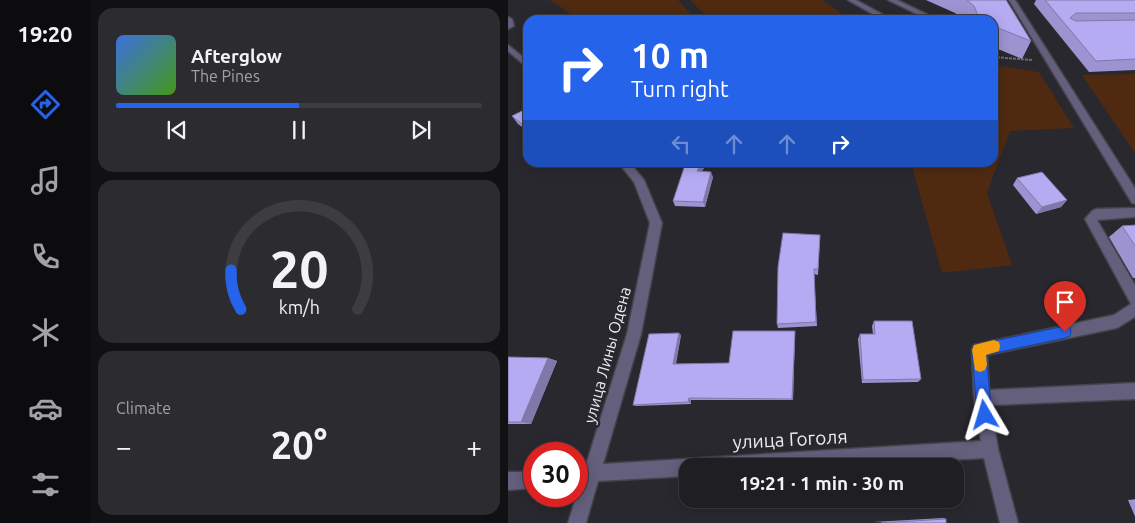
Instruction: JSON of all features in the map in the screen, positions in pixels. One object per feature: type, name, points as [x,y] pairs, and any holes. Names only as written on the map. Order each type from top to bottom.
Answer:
[{"type":"street","points":[[851,0],[880,15]]},
{"type":"street","points":[[891,0],[924,15]]},
{"type":"street","points":[[1012,0],[1136,200]]},
{"type":"street","points":[[508,19],[510,26],[508,27]]},
{"type":"street","points":[[508,47],[523,61]]},
{"type":"street","name":"улица Лины Одена","points":[[588,464],[634,334],[656,223],[640,180],[628,167]]},
{"type":"street","points":[[1136,212],[1096,214],[1091,220],[1136,301]]},
{"type":"street","points":[[1009,523],[990,449],[982,398],[979,350],[1117,321],[1136,308]]},
{"type":"street","points":[[982,398],[1136,392]]},
{"type":"street","name":"улица Гоголя","points":[[588,473],[990,449]]},
{"type":"street","points":[[508,481],[523,480]]},
{"type":"street","name":"улица Лины Одена","points":[[577,523],[580,507]]},
{"type":"path","points":[[998,58],[1018,60],[1048,59]]},
{"type":"shaded area","points":[[550,0],[678,0],[692,15],[572,15]]},
{"type":"shaded area","points":[[690,0],[822,0],[844,15],[705,15]]},
{"type":"shaded area","points":[[998,66],[1039,72],[1074,128],[1010,131],[998,163]]},
{"type":"shaded area","points":[[1136,74],[1135,153],[1082,75]]},
{"type":"shaded area","points":[[912,167],[997,167],[987,193],[1012,265],[942,273]]},
{"type":"building","points":[[967,0],[1006,0],[1031,41],[998,28],[998,15],[978,15],[974,6]]},
{"type":"building","points":[[1045,0],[1136,0],[1136,13],[1076,13],[1070,18],[1076,21],[1136,20],[1136,59],[1096,61]]},
{"type":"building","points":[[523,110],[523,125],[512,116]]},
{"type":"building","points":[[684,167],[700,167],[697,171],[711,172],[703,202],[673,201]]},
{"type":"building","points":[[1042,172],[1067,200],[1042,207],[1017,178]]},
{"type":"building","points":[[1136,225],[1136,247],[1122,226]]},
{"type":"building","points":[[783,233],[820,235],[818,269],[814,269],[816,322],[777,324],[778,267]]},
{"type":"building","points":[[874,321],[912,321],[921,379],[863,380],[860,334],[875,334]]},
{"type":"building","points":[[733,331],[795,331],[792,399],[689,398],[688,402],[633,405],[649,334],[679,333],[673,364],[729,363]]},
{"type":"building","points":[[508,357],[548,358],[521,422],[508,422]]},
{"type":"building","points":[[946,519],[946,523],[881,523]]},
{"type":"slow traffic","points":[[980,365],[979,350],[994,346]]},
{"type":"route","points":[[985,415],[979,350],[1065,332]]}]
